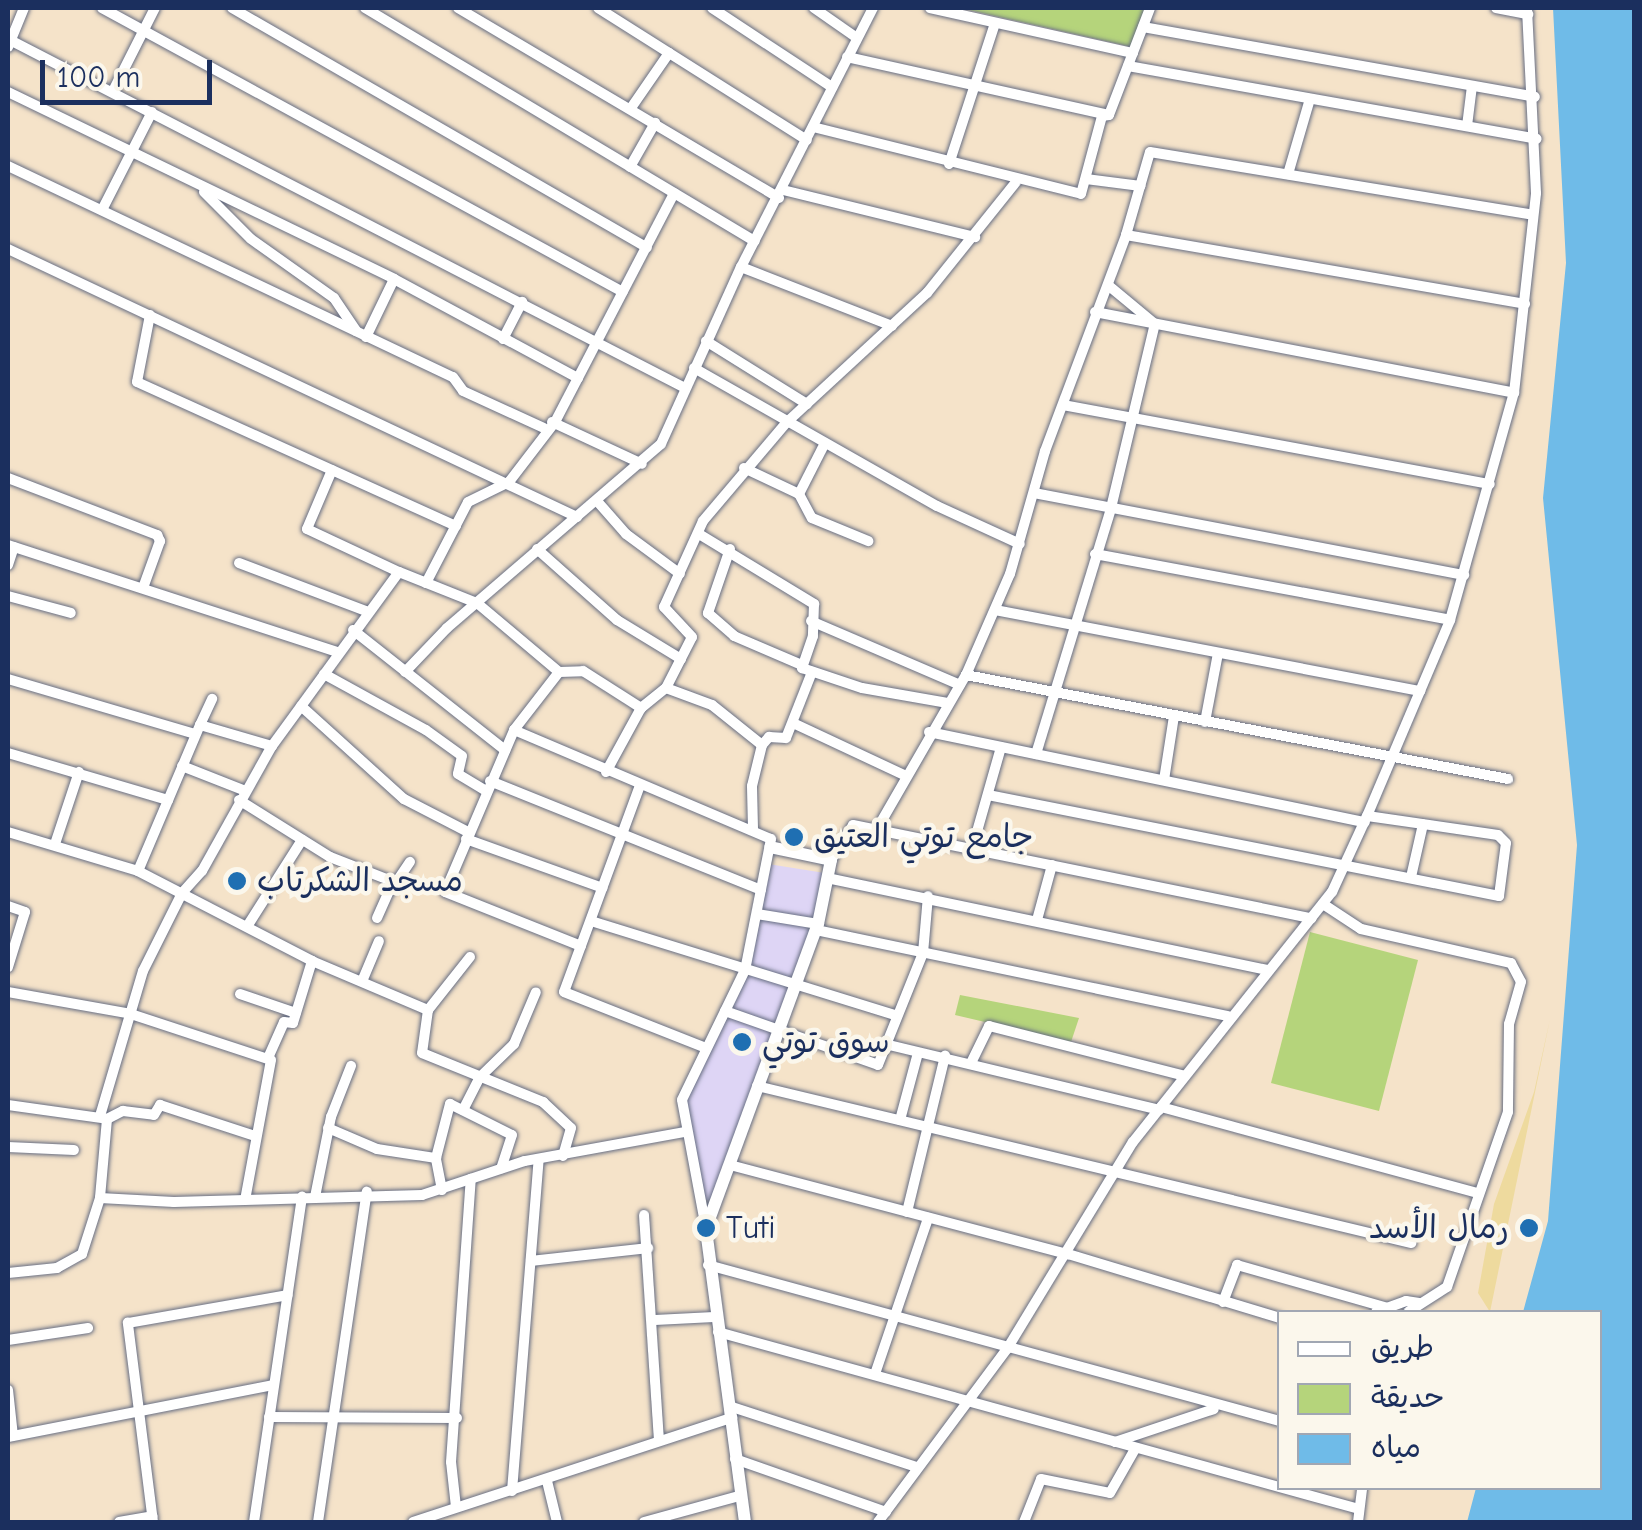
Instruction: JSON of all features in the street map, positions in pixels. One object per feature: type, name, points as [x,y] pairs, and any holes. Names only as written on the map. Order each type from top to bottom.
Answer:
[{"type":"street","points":[[24,8],[9,42],[112,91],[685,388]]},
{"type":"street","points":[[102,8],[623,292]]},
{"type":"street","points":[[112,91],[155,8]]},
{"type":"street","points":[[232,8],[647,248]]},
{"type":"street","points":[[365,8],[755,241]]},
{"type":"street","points":[[458,8],[781,194],[975,237]]},
{"type":"street","points":[[598,8],[807,140]]},
{"type":"street","points":[[712,8],[832,87]]},
{"type":"street","points":[[814,8],[857,38]]},
{"type":"street","points":[[406,672],[537,549],[661,444],[741,267],[873,8]]},
{"type":"street","points":[[930,8],[1133,53]]},
{"type":"street","points":[[1109,115],[1150,8]]},
{"type":"street","points":[[878,1522],[1007,1350],[1160,1109],[1228,1016],[1323,904],[1366,819],[1450,620],[1514,393],[1533,215],[1536,139],[1527,11],[1496,8]]},
{"type":"street","points":[[949,164],[995,23]]},
{"type":"street","points":[[1143,27],[1534,96]]},
{"type":"street","points":[[631,108],[669,53]]},
{"type":"street","points":[[847,56],[1109,115]]},
{"type":"street","points":[[1128,66],[1536,139]]},
{"type":"street","points":[[1466,126],[1472,86]]},
{"type":"street","points":[[8,92],[394,279],[578,378]]},
{"type":"street","points":[[1288,174],[1310,99]]},
{"type":"street","points":[[102,210],[152,112]]},
{"type":"street","points":[[814,127],[1016,182],[1081,194],[1102,116],[1109,115]]},
{"type":"street","points":[[630,167],[656,123]]},
{"type":"street","points":[[877,829],[963,680],[995,610],[1152,151],[1533,215]]},
{"type":"street","points":[[8,166],[548,425],[642,464]]},
{"type":"street","points":[[1086,178],[1142,186]]},
{"type":"street","points":[[192,182],[251,240],[334,298],[361,334]]},
{"type":"street","points":[[606,772],[641,708],[666,688],[692,637],[664,610],[698,534],[744,468],[786,423],[892,326],[975,237],[1016,182]]},
{"type":"street","points":[[426,584],[475,494],[509,482],[578,378],[674,193]]},
{"type":"street","points":[[1126,235],[1526,304]]},
{"type":"street","points":[[8,249],[577,517]]},
{"type":"street","points":[[741,267],[892,326]]},
{"type":"street","points":[[361,334],[394,279]]},
{"type":"street","points":[[1108,285],[1140,305],[1155,324]]},
{"type":"street","points":[[503,339],[522,302]]},
{"type":"street","points":[[1095,312],[1514,393]]},
{"type":"street","points":[[150,315],[137,382],[456,526]]},
{"type":"street","points":[[1036,754],[1112,508],[1155,324]]},
{"type":"street","points":[[706,341],[807,404]]},
{"type":"street","points":[[694,368],[976,527],[1020,544]]},
{"type":"street","points":[[1063,404],[1490,484]]},
{"type":"street","points":[[799,494],[824,444]]},
{"type":"street","points":[[744,468],[799,494],[812,518],[868,542]]},
{"type":"street","points":[[332,470],[306,529],[477,603],[560,672],[583,671],[641,708]]},
{"type":"street","points":[[8,478],[156,536],[160,541],[143,588]]},
{"type":"street","points":[[1034,493],[1464,575]]},
{"type":"street","points":[[597,501],[626,534],[680,574]]},
{"type":"street","points":[[698,534],[730,549],[814,604],[813,636],[802,665]]},
{"type":"street","points":[[8,565],[10,546],[338,652]]},
{"type":"street","points":[[537,549],[617,620],[681,659]]},
{"type":"street","points":[[730,549],[708,613],[734,636],[812,672],[948,703]]},
{"type":"street","points":[[1095,554],[1450,620]]},
{"type":"street","points":[[239,563],[366,611]]},
{"type":"street","points":[[8,1274],[70,1264],[90,1240],[100,1198],[103,1117],[142,972],[182,893],[202,870],[241,794],[366,611],[399,572]]},
{"type":"street","points":[[8,596],[70,613]]},
{"type":"street","points":[[995,610],[1420,691]]},
{"type":"street","points":[[811,622],[963,680],[1508,779]]},
{"type":"street","points":[[353,630],[505,750]]},
{"type":"street","points":[[1205,722],[1218,653]]},
{"type":"street","points":[[560,672],[514,730],[445,892],[581,946]]},
{"type":"street","points":[[753,828],[752,786],[762,745],[768,737],[786,738],[812,672]]},
{"type":"street","points":[[324,674],[426,730],[462,756],[458,774],[622,833],[761,890]]},
{"type":"street","points":[[8,679],[272,746]]},
{"type":"street","points":[[666,688],[712,705],[762,745]]},
{"type":"street","points":[[138,871],[212,699]]},
{"type":"street","points":[[300,706],[404,799],[467,835],[603,888]]},
{"type":"street","points":[[1164,780],[1174,716]]},
{"type":"street","points":[[793,723],[906,776]]},
{"type":"street","points":[[514,730],[639,788],[753,828],[771,839],[746,970],[682,1100],[684,1132],[706,1228],[714,1317],[732,1413],[734,1459],[744,1522]]},
{"type":"street","points":[[930,732],[1366,819],[1498,835],[1506,843],[1499,896],[988,795]]},
{"type":"street","points":[[972,849],[1001,747]]},
{"type":"street","points":[[8,756],[79,772],[168,800]]},
{"type":"street","points":[[182,766],[241,794],[302,840],[388,880],[390,889]]},
{"type":"street","points":[[55,844],[79,772]]},
{"type":"street","points":[[639,788],[564,992],[706,1048]]},
{"type":"street","points":[[706,1228],[817,927],[831,860],[853,824],[1312,918]]},
{"type":"street","points":[[1411,877],[1424,824]]},
{"type":"street","points":[[8,832],[138,871],[312,960],[428,1010]]},
{"type":"street","points":[[248,926],[302,840]]},
{"type":"street","points":[[770,848],[831,860]]},
{"type":"street","points":[[377,918],[390,889],[410,862]]},
{"type":"street","points":[[1038,920],[1052,865]]},
{"type":"street","points":[[827,878],[1269,970]]},
{"type":"street","points":[[928,896],[923,953],[882,1040],[889,1045],[972,1061],[1477,1193]]},
{"type":"street","points":[[1323,904],[1360,929],[1510,964],[1518,971],[1508,1040],[1508,1112],[1447,1287],[1411,1310]]},
{"type":"street","points":[[8,906],[26,912],[8,962]]},
{"type":"street","points":[[757,914],[1228,1016]]},
{"type":"street","points":[[591,921],[895,1015]]},
{"type":"street","points":[[362,980],[379,942]]},
{"type":"street","points":[[470,958],[428,1010],[422,1052],[538,1100],[571,1128],[563,1156]]},
{"type":"street","points":[[268,1058],[284,1022],[292,1024],[312,960]]},
{"type":"street","points":[[8,992],[131,1014],[268,1058],[274,1065],[255,1136],[245,1200]]},
{"type":"street","points":[[463,1110],[480,1078],[514,1044],[536,992]]},
{"type":"street","points":[[240,994],[296,1013]]},
{"type":"street","points":[[725,1011],[878,1065],[889,1045]]},
{"type":"street","points":[[972,1061],[989,1026],[1184,1076]]},
{"type":"street","points":[[900,1120],[918,1053]]},
{"type":"street","points":[[906,1212],[945,1056]]},
{"type":"street","points":[[254,1522],[288,1295],[308,1197],[328,1128],[352,1066]]},
{"type":"street","points":[[758,1086],[1412,1243]]},
{"type":"street","points":[[8,1105],[103,1117],[123,1111],[154,1115],[160,1105],[255,1136]]},
{"type":"street","points":[[442,1190],[436,1158],[448,1106],[512,1135],[501,1168]]},
{"type":"street","points":[[328,1128],[377,1149],[436,1158]]},
{"type":"street","points":[[100,1198],[245,1200],[442,1190],[501,1168],[684,1132]]},
{"type":"street","points":[[8,1147],[74,1150]]},
{"type":"street","points":[[512,1490],[539,1159]]},
{"type":"street","points":[[730,1165],[1068,1254],[1277,1317]]},
{"type":"street","points":[[456,1506],[457,1418],[472,1180]]},
{"type":"street","points":[[318,1522],[367,1192]]},
{"type":"street","points":[[644,1216],[655,1320],[659,1440]]},
{"type":"street","points":[[874,1374],[928,1218]]},
{"type":"street","points":[[531,1261],[648,1248]]},
{"type":"street","points":[[708,1264],[1214,1408],[1277,1420]]},
{"type":"street","points":[[1223,1302],[1238,1265],[1382,1310],[1421,1303]]},
{"type":"street","points":[[119,1522],[152,1519],[128,1323],[288,1295]]},
{"type":"street","points":[[655,1320],[714,1317]]},
{"type":"street","points":[[8,1340],[88,1328]]},
{"type":"street","points":[[716,1332],[1277,1487]]},
{"type":"street","points":[[8,1390],[10,1436],[274,1384]]},
{"type":"street","points":[[1114,1442],[1214,1408]]},
{"type":"street","points":[[414,1522],[547,1481],[732,1413],[917,1467]]},
{"type":"street","points":[[269,1417],[457,1418]]},
{"type":"street","points":[[1024,1522],[1041,1479],[1110,1493],[1135,1449]]},
{"type":"street","points":[[734,1459],[886,1512]]},
{"type":"street","points":[[547,1481],[557,1522]]},
{"type":"street","points":[[1288,1490],[1359,1509]]},
{"type":"street","points":[[1358,1522],[1362,1490]]},
{"type":"street","points":[[644,1522],[739,1496]]},
{"type":"shaded area","name":"سوق توتي","points":[[768,864],[825,873],[816,927],[716,1202],[699,1198],[684,1100],[746,970]]},
{"type":"green space","points":[[960,8],[1147,8],[1132,47]]},
{"type":"green space","points":[[1310,932],[1418,960],[1379,1111],[1271,1083]]},
{"type":"green space","points":[[960,995],[1079,1018],[1071,1042],[955,1015]]},
{"type":"sand","points":[[1550,1019],[1489,1310],[1478,1293],[1494,1204],[1534,1092]]},
{"type":"water","points":[[1553,8],[1634,8],[1634,1522],[1467,1522],[1475,1490],[1602,1490],[1602,1310],[1524,1310],[1548,1221],[1577,845],[1543,498],[1566,263]]},
{"type":"place","name":"جامع توتي العتيق","points":[[794,837]]},
{"type":"place","name":"مسجد الشكرتاب","points":[[237,881]]},
{"type":"place","name":"سوق توتي","points":[[742,1042]]},
{"type":"place","name":"Tuti","points":[[706,1228]]},
{"type":"place","name":"رمال الأسد","points":[[1529,1228]]}]
